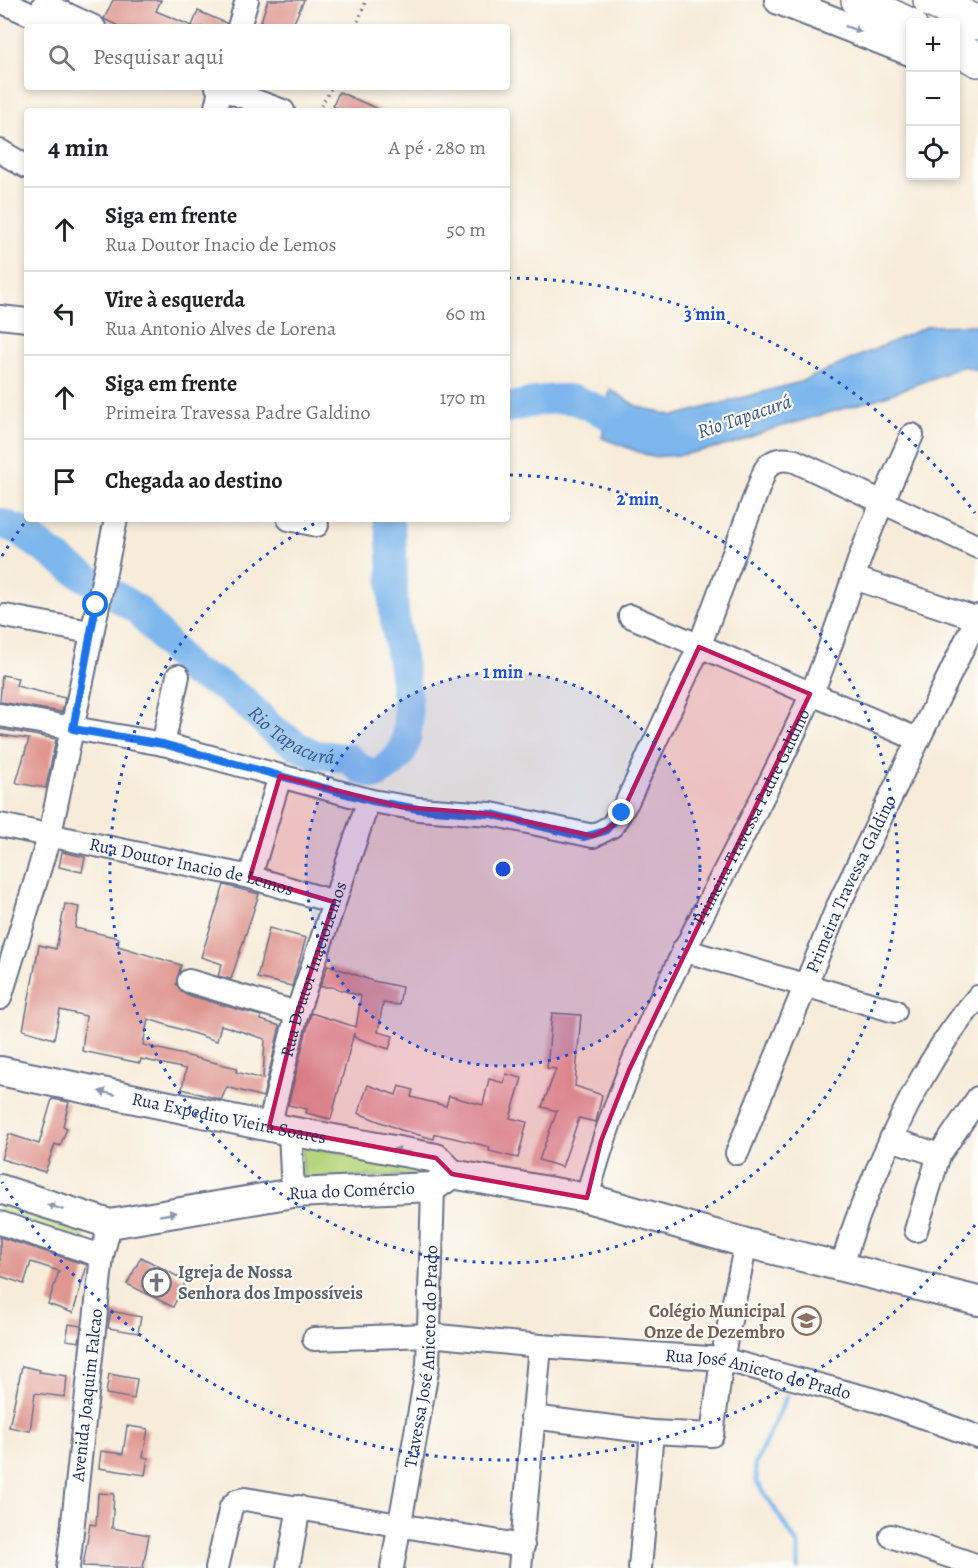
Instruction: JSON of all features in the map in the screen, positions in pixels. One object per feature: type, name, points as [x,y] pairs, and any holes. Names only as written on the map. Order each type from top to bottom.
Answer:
[{"type":"highway","points":[[858,0],[906,23]]},
{"type":"highway","points":[[930,0],[978,23]]},
{"type":"highway","points":[[960,50],[978,60]]},
{"type":"main road","points":[[779,0],[906,49]]},
{"type":"main road","points":[[960,67],[978,73]]},
{"type":"main road","name":"Rua Expedito Vieira Soares","points":[[0,1071],[280,1129],[436,1158],[443,1181]]},
{"type":"main road","name":"Rua do Comércio","points":[[0,1189],[110,1224],[293,1193],[443,1181],[587,1198],[746,1243],[843,1265],[978,1301]]},
{"type":"street","points":[[35,0],[87,24]]},
{"type":"street","points":[[240,24],[247,0]]},
{"type":"street","points":[[0,1],[52,24]]},
{"type":"street","points":[[216,108],[220,90]]},
{"type":"street","points":[[225,90],[275,108]]},
{"type":"street","points":[[0,152],[24,165]]},
{"type":"street","points":[[0,317],[24,320]]},
{"type":"street","name":"Primeira Travessa Padre Galdino","points":[[587,1198],[601,1141],[615,1102],[683,950],[799,722],[883,502],[912,435]]},
{"type":"street","points":[[0,715],[163,744],[402,807],[491,814],[584,837],[599,835],[612,826],[622,813],[699,647],[765,470],[777,460],[795,461],[978,547]]},
{"type":"street","points":[[303,522],[317,525]]},
{"type":"street","points":[[0,998],[8,945],[50,834],[113,528]]},
{"type":"street","points":[[854,578],[978,618]]},
{"type":"street","points":[[5,616],[90,632]]},
{"type":"street","points":[[630,616],[917,739]]},
{"type":"street","name":"Primeira Travessa Galdino","points":[[737,1153],[838,906],[917,739],[978,618]]},
{"type":"street","points":[[163,744],[178,676]]},
{"type":"street","points":[[250,877],[280,776]]},
{"type":"street","name":"Rua Doutor InacioLemos","points":[[293,1193],[280,1129],[297,1013],[364,814]]},
{"type":"street","name":"Rua Doutor Inacio de Lemos","points":[[0,825],[250,877],[334,902]]},
{"type":"street","points":[[683,950],[806,983],[895,1011]]},
{"type":"street","points":[[189,981],[297,1013]]},
{"type":"street","points":[[843,1265],[850,1233],[924,1070],[959,1019],[978,997]]},
{"type":"street","points":[[916,1230],[939,1155],[978,1098]]},
{"type":"street","points":[[891,1139],[939,1155]]},
{"type":"street","name":"Travessa José Aniceto do Prado","points":[[392,1568],[425,1387],[443,1181]]},
{"type":"street","points":[[0,1223],[102,1256]]},
{"type":"street","name":"Avenida Joaquim Falcao","points":[[68,1568],[102,1256],[110,1224]]},
{"type":"street","points":[[532,1417],[652,1432],[712,1435],[722,1359],[746,1243]]},
{"type":"street","name":"Rua José Aniceto do Prado","points":[[314,1339],[429,1335],[540,1346],[722,1359],[882,1402],[978,1437]]},
{"type":"street","points":[[520,1568],[540,1346]]},
{"type":"street","points":[[640,1568],[652,1432]]},
{"type":"street","points":[[217,1568],[231,1507],[237,1501],[245,1499],[523,1546]]},
{"type":"street","points":[[288,1568],[299,1507]]},
{"type":"street","points":[[891,1536],[978,1566]]},
{"type":"path","points":[[357,24],[366,0]]},
{"type":"path","points":[[320,108],[330,90]]},
{"type":"highlighted area","points":[[699,647],[810,694],[629,1070],[601,1141],[587,1198],[452,1174],[436,1158],[269,1127],[297,1013],[334,902],[250,877],[280,776],[402,807],[491,814],[593,836],[612,826],[622,813]]},
{"type":"green space","points":[[302,1145],[427,1170],[424,1175],[303,1179]]},
{"type":"green space","points":[[0,1196],[87,1224],[82,1242],[0,1216]]},
{"type":"water","points":[[978,325],[978,371],[964,366],[883,397],[766,431],[733,444],[681,455],[652,457],[602,438],[610,389],[636,406],[674,416],[800,382],[928,326]]},
{"type":"building","points":[[113,0],[161,0],[156,11],[187,24],[114,24],[104,19]]},
{"type":"building","points":[[268,0],[304,0],[293,24],[260,24]]},
{"type":"building","points":[[198,11],[226,24],[193,24]]},
{"type":"building","points":[[339,92],[376,108],[338,108],[333,106]]},
{"type":"building","points":[[2,675],[18,678],[16,686],[65,698],[62,712],[0,702]]},
{"type":"building","points":[[0,729],[56,739],[46,788],[16,783],[29,739],[0,735]]},
{"type":"building","points":[[62,852],[85,857],[82,872],[59,867]]},
{"type":"building","points":[[224,885],[259,894],[231,979],[218,976],[222,964],[201,957]]},
{"type":"building","points":[[65,904],[79,907],[75,928],[119,938],[118,946],[181,965],[176,984],[185,994],[261,1016],[261,1020],[280,1026],[263,1097],[227,1087],[221,1100],[182,1089],[186,1069],[141,1059],[140,1063],[82,1051],[86,1016],[60,1010],[54,1039],[23,1030],[39,945],[56,949]],"holes":[[[148,1019],[217,1041],[221,1025],[265,1039],[263,1079],[236,1072],[237,1068],[143,1045]]]},
{"type":"building","points":[[269,928],[306,938],[292,986],[257,978]]},
{"type":"building","points":[[328,965],[373,981],[402,987],[399,1005],[383,1003],[378,1032],[393,1036],[389,1049],[354,1037],[354,1033],[331,1119],[306,1113],[307,1109],[288,1105],[311,1013],[356,1027],[361,996],[332,987],[320,987]]},
{"type":"building","points":[[552,1013],[581,1015],[575,1086],[602,1095],[596,1122],[579,1118],[562,1167],[539,1160],[557,1111],[542,1107],[556,1069],[547,1068]]},
{"type":"building","points":[[506,1074],[522,1078],[510,1118],[527,1122],[518,1158],[489,1151],[490,1147],[454,1138],[435,1134],[434,1139],[401,1130],[358,1113],[368,1085],[396,1095],[399,1086],[413,1090],[411,1097],[446,1106],[449,1096],[483,1105],[489,1079],[504,1083]]},
{"type":"building","points":[[52,1099],[69,1102],[63,1126],[67,1128],[60,1146],[55,1144],[45,1172],[1,1159],[9,1134],[39,1144]]},
{"type":"building","points":[[0,1237],[87,1265],[73,1313],[48,1304],[59,1271],[31,1262],[24,1284],[0,1276]]},
{"type":"building","name":"Igreja de Nossa Senhora dos Impossíveis","points":[[141,1257],[186,1281],[173,1307],[127,1284]]},
{"type":"building","points":[[111,1311],[141,1317],[138,1333],[108,1328]]},
{"type":"building","points":[[69,1324],[81,1326],[79,1342],[66,1340]]},
{"type":"building","points":[[22,1366],[40,1370],[39,1372],[67,1376],[65,1397],[35,1393],[30,1431],[9,1427]]},
{"type":"building","points":[[109,1374],[137,1379],[134,1399],[106,1394]]},
{"type":"building","points":[[127,1426],[148,1429],[143,1457],[148,1458],[145,1475],[99,1468],[101,1451],[123,1454]]},
{"type":"building","points":[[98,1493],[114,1494],[112,1528],[149,1535],[143,1568],[83,1566],[90,1524],[96,1525]]},
{"type":"waterway","name":"Rio Tapacurá","points":[[510,407],[548,400],[573,400],[643,431]]},
{"type":"waterway","name":"Rio Tapacurá","points":[[0,523],[17,529],[71,568],[138,610],[192,672],[219,684],[244,701],[272,729],[297,746],[316,755],[348,758],[362,770],[376,774],[392,764],[401,753],[407,735],[408,719],[405,681],[394,611],[388,522]]},
{"type":"waterway","points":[[787,1396],[755,1465],[757,1482],[798,1545],[798,1568]]},
{"type":"place","name":"Igreja de Nossa Senhora dos Impossíveis","points":[[157,1282]]},
{"type":"place","name":"Colégio Municipal Onze de Dezembro","points":[[806,1321]]},
{"type":"route","points":[[96,605],[73,729],[163,744],[372,801],[418,809],[491,814],[584,837],[599,835],[612,826],[622,813]]}]
